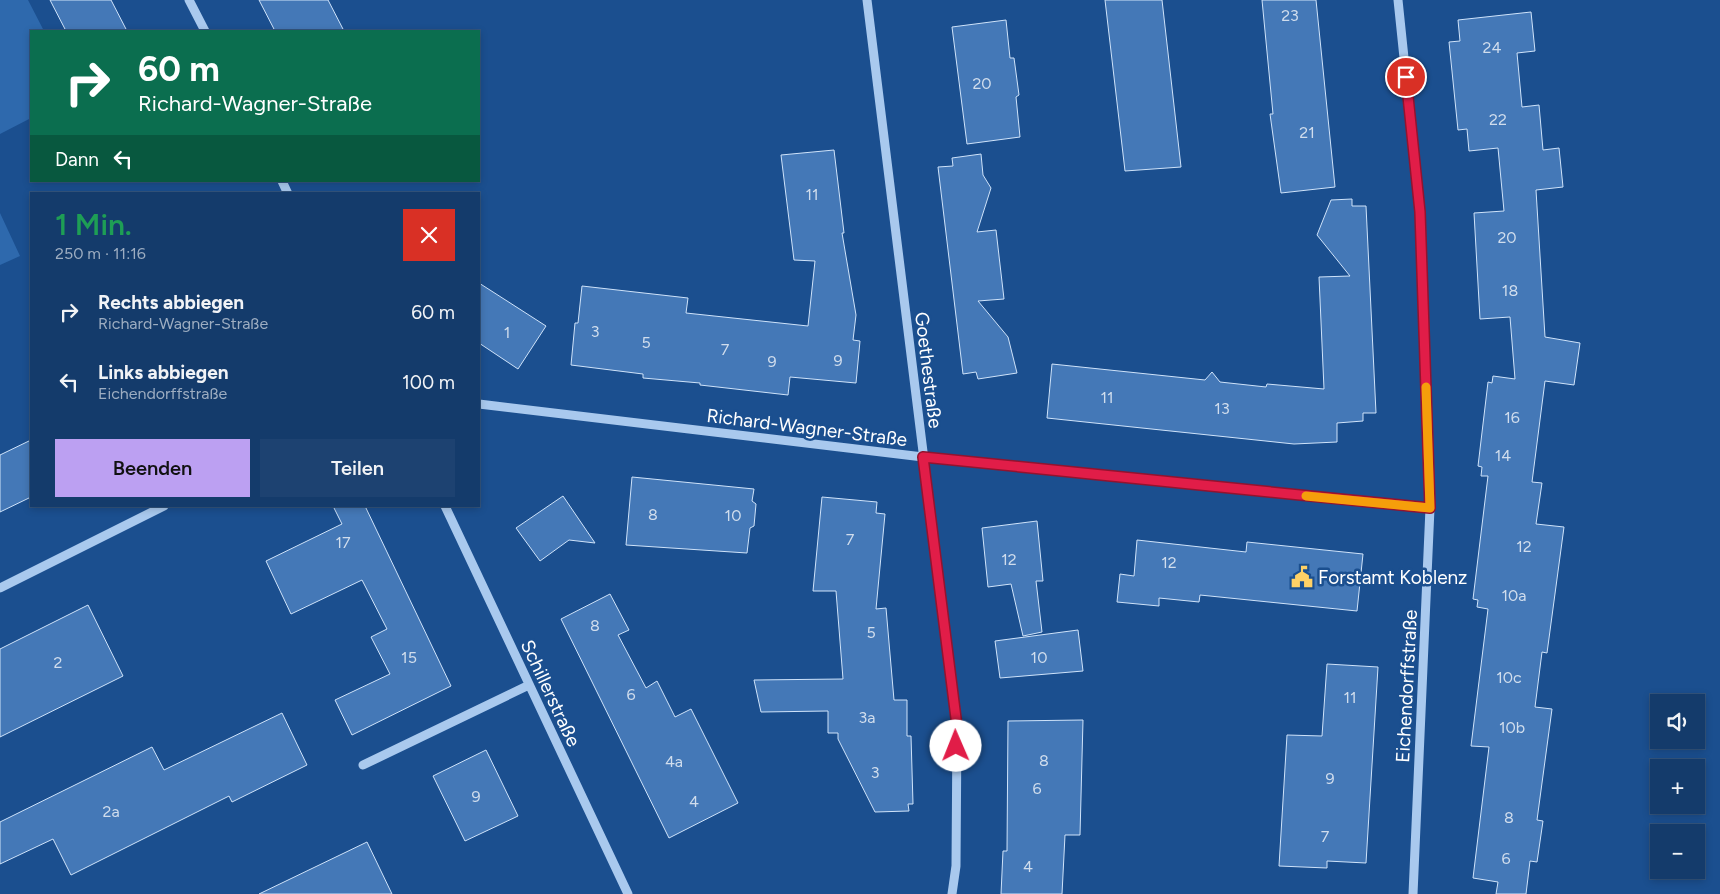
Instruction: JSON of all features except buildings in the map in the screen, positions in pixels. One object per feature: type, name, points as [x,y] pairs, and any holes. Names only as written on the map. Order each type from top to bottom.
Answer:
[{"type":"street","points":[[188,0],[204,30]]},
{"type":"street","name":"Goethestraße","points":[[867,0],[957,726],[956,866],[952,894]]},
{"type":"street","name":"Eichendorffstraße","points":[[1398,0],[1420,212],[1430,508],[1413,894]]},
{"type":"street","name":"Richard-Wagner-Straße","points":[[480,404],[923,457],[1430,508]]},
{"type":"street","points":[[0,588],[162,507]]},
{"type":"street","name":"Schillerstraße","points":[[445,507],[628,894]]},
{"type":"street","points":[[363,765],[529,685]]},
{"type":"shaded area","points":[[0,0],[28,0],[43,30],[30,30],[30,119],[0,134]]},
{"type":"shaded area","points":[[0,213],[20,256],[0,265]]},
{"type":"slow traffic","points":[[1306,496],[1430,508],[1426,387]]},
{"type":"place","name":"Forstamt Koblenz","points":[[1302,577]]},
{"type":"route","points":[[956,746],[957,726],[923,457],[1430,508],[1420,212],[1406,77]]}]
